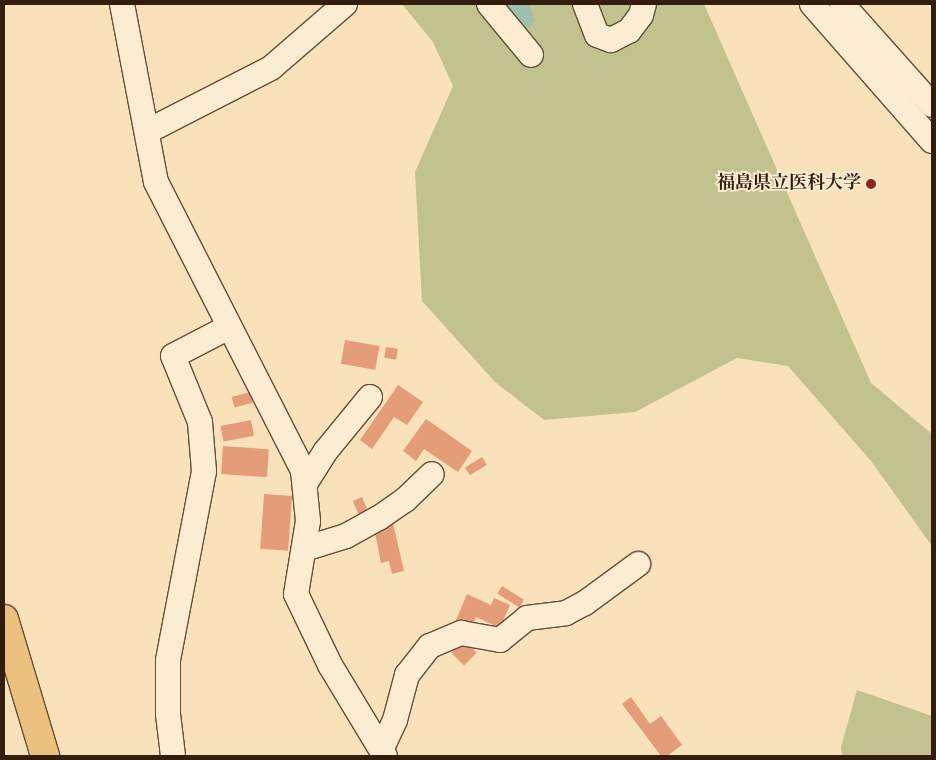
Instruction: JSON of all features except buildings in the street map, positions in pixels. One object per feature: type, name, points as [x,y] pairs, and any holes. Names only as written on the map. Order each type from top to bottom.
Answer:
[{"type":"highway","points":[[4,619],[45,756]]},
{"type":"street","points":[[122,4],[148,131],[156,182],[229,327],[278,418],[303,471],[308,522],[296,594],[330,664],[383,752]]},
{"type":"street","points":[[148,131],[271,68],[345,4]]},
{"type":"street","points":[[489,4],[531,55]]},
{"type":"street","points":[[585,4],[597,35],[611,40],[630,31],[641,15],[644,4]]},
{"type":"street","points":[[812,4],[932,142]]},
{"type":"street","points":[[816,4],[849,6],[868,31],[932,105]]},
{"type":"street","points":[[849,6],[847,33],[899,96],[901,105]]},
{"type":"street","points":[[173,756],[168,714],[168,660],[204,471],[200,422],[173,356],[229,327]]},
{"type":"street","points":[[305,484],[325,452],[370,397]]},
{"type":"street","points":[[304,549],[346,536],[379,518],[405,500],[432,474]]},
{"type":"street","points":[[383,752],[395,720],[407,676],[430,646],[462,633],[500,640],[527,618],[566,613],[585,603],[638,564]]},
{"type":"green space","points":[[402,4],[704,4],[871,383],[932,434],[932,546],[871,461],[788,366],[737,358],[635,412],[544,420],[495,382],[422,301],[415,172],[453,86],[433,42]]},
{"type":"green space","points":[[857,690],[932,716],[932,756],[842,756],[841,747]]},
{"type":"shaded area","points":[[504,4],[529,4],[535,21],[526,29]]},
{"type":"place","name":"福島県立医科大学","points":[[871,184]]}]
